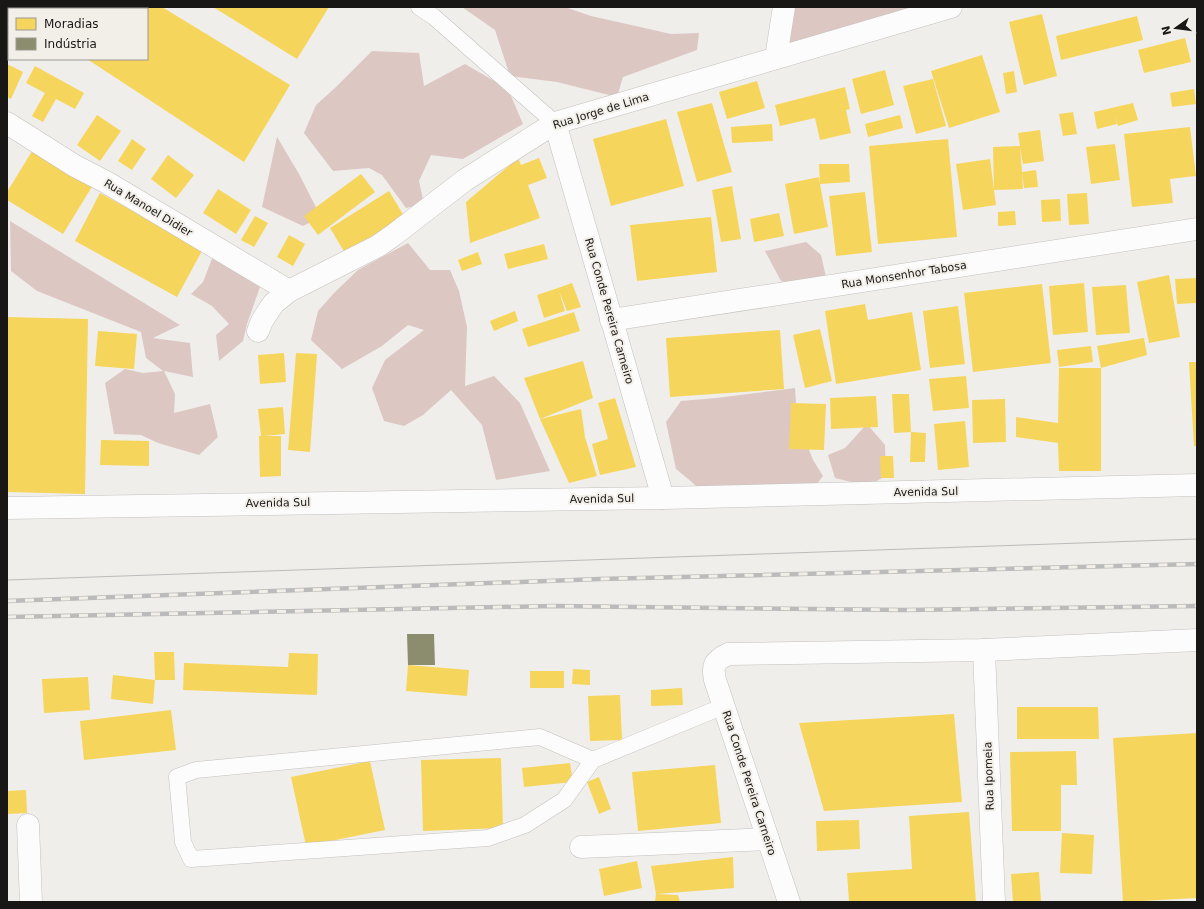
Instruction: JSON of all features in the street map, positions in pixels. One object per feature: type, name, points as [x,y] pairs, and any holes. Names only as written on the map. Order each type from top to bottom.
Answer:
[{"type":"street","points":[[776,58],[784,7]]},
{"type":"street","name":"Rua Jorge de Lima","points":[[258,331],[262,321],[274,303],[289,291],[378,246],[465,180],[556,123],[951,7]]},
{"type":"street","name":"Rua Manoel Didier","points":[[7,123],[75,166],[106,182],[289,291]]},
{"type":"street","name":"Rua Conde Pereira Carneiro","points":[[556,123],[663,498]]},
{"type":"street","name":"Rua Monsenhor Tabosa","points":[[611,320],[1197,229]]},
{"type":"street","name":"Avenida Sul","points":[[7,508],[663,498],[1197,485]]},
{"type":"street","points":[[984,650],[1197,640]]},
{"type":"street","name":"Rua Conde Pereira Carneiro","points":[[789,902],[715,680],[715,663],[719,658],[728,654],[984,650]]},
{"type":"street","name":"Rua Ipomeia","points":[[984,650],[994,902]]},
{"type":"street","points":[[28,826],[31,902]]},
{"type":"street","points":[[581,847],[768,839]]},
{"type":"lane","points":[[419,7],[434,17],[556,123]]},
{"type":"lane","points":[[593,760],[540,737],[196,770],[177,777],[183,842],[192,859],[488,838],[525,825],[564,800],[593,760],[724,706]]},
{"type":"shaded area","points":[[462,7],[565,7],[591,16],[671,34],[699,33],[697,50],[623,77],[617,97],[557,82],[510,76],[495,30]]},
{"type":"shaded area","points":[[792,7],[922,7],[787,46]]},
{"type":"shaded area","points":[[372,51],[419,53],[424,86],[465,64],[508,89],[523,124],[463,159],[431,155],[419,181],[424,204],[406,208],[382,175],[369,168],[333,171],[304,133],[316,105]]},
{"type":"shaded area","points":[[277,137],[299,174],[321,217],[303,226],[262,207]]},
{"type":"shaded area","points":[[10,221],[180,325],[153,338],[190,343],[193,377],[164,371],[175,394],[174,413],[210,404],[218,437],[199,455],[158,443],[141,435],[114,434],[105,383],[125,369],[143,373],[163,371],[146,358],[141,332],[37,291],[11,271]]},
{"type":"shaded area","points":[[806,242],[821,255],[826,277],[799,285],[781,281],[765,251]]},
{"type":"shaded area","points":[[408,243],[430,270],[450,270],[459,291],[467,327],[465,386],[494,376],[520,403],[550,471],[496,480],[482,425],[451,390],[423,415],[404,426],[384,421],[372,388],[385,360],[424,330],[408,325],[382,346],[342,369],[311,340],[318,311],[335,292],[358,270]]},
{"type":"shaded area","points":[[213,256],[260,287],[247,324],[243,341],[219,361],[216,335],[229,324],[212,306],[191,294],[203,282]]},
{"type":"shaded area","points":[[795,388],[797,419],[813,460],[823,476],[813,489],[702,493],[693,483],[676,469],[666,422],[681,401]]},
{"type":"shaded area","points":[[867,424],[885,445],[886,476],[867,486],[835,478],[828,455],[845,448]]},
{"type":"building: Moradias","points":[[9,7],[162,7],[290,85],[244,162],[89,60],[148,60],[148,8]]},
{"type":"building: Moradias","points":[[213,7],[329,7],[297,59]]},
{"type":"building: Moradias","points":[[1042,14],[1057,76],[1024,85],[1009,22]]},
{"type":"building: Moradias","points":[[1137,16],[1143,40],[1061,60],[1056,36]]},
{"type":"building: Moradias","points":[[1185,38],[1191,62],[1144,73],[1138,50]]},
{"type":"building: Moradias","points":[[982,55],[1000,112],[949,128],[931,71]]},
{"type":"building: Moradias","points":[[7,64],[23,72],[11,99],[7,97]]},
{"type":"building: Moradias","points":[[35,66],[84,93],[75,109],[56,99],[43,122],[32,116],[45,93],[26,83]]},
{"type":"building: Moradias","points":[[885,70],[894,105],[861,114],[852,79]]},
{"type":"building: Moradias","points":[[1014,71],[1017,92],[1006,94],[1003,73]]},
{"type":"building: Moradias","points":[[933,79],[946,126],[916,134],[903,86]]},
{"type":"building: Moradias","points":[[757,81],[765,108],[727,119],[719,92]]},
{"type":"building: Moradias","points":[[845,87],[850,109],[846,110],[851,133],[820,140],[815,118],[780,126],[775,105]]},
{"type":"building: Moradias","points":[[1194,89],[1196,104],[1172,107],[1170,93]]},
{"type":"building: Moradias","points":[[712,103],[732,172],[697,182],[677,112]]},
{"type":"building: Moradias","points":[[1133,103],[1138,120],[1118,126],[1115,115],[1117,124],[1097,129],[1094,112]]},
{"type":"building: Moradias","points":[[1073,112],[1077,134],[1063,136],[1059,114]]},
{"type":"building: Moradias","points":[[97,115],[121,131],[100,161],[77,145]]},
{"type":"building: Moradias","points":[[900,115],[903,128],[868,137],[865,124]]},
{"type":"building: Moradias","points":[[666,119],[684,186],[611,206],[593,139]]},
{"type":"building: Moradias","points":[[772,124],[773,141],[732,143],[731,127]]},
{"type":"building: Moradias","points":[[1190,127],[1196,176],[1170,179],[1173,203],[1132,207],[1124,134]]},
{"type":"building: Moradias","points":[[1040,130],[1044,161],[1023,164],[1020,148],[1022,172],[1036,170],[1038,187],[1024,188],[1022,173],[1023,189],[994,190],[993,147],[1020,146],[1018,133]]},
{"type":"building: Moradias","points":[[132,139],[146,149],[132,170],[118,161]]},
{"type":"building: Moradias","points":[[948,139],[957,237],[878,244],[869,146]]},
{"type":"building: Moradias","points":[[1115,144],[1120,180],[1091,184],[1086,147]]},
{"type":"building: Moradias","points":[[34,148],[93,185],[63,234],[7,200],[7,192]]},
{"type":"building: Moradias","points":[[168,155],[194,175],[176,198],[151,179]]},
{"type":"building: Moradias","points":[[518,158],[521,165],[539,158],[547,178],[528,185],[540,218],[470,243],[466,202]]},
{"type":"building: Moradias","points":[[990,159],[996,205],[963,210],[956,164]]},
{"type":"building: Moradias","points":[[819,164],[849,164],[850,182],[820,184]]},
{"type":"building: Moradias","points":[[361,174],[375,192],[318,235],[304,216]]},
{"type":"building: Moradias","points":[[819,177],[828,227],[794,234],[785,184]]},
{"type":"building: Moradias","points":[[732,186],[741,239],[721,242],[712,190]]},
{"type":"building: Moradias","points":[[218,189],[251,210],[236,234],[203,213]]},
{"type":"building: Moradias","points":[[389,191],[404,216],[345,253],[330,228]]},
{"type":"building: Moradias","points":[[865,192],[872,252],[836,256],[829,196]]},
{"type":"building: Moradias","points":[[100,193],[203,249],[177,297],[75,241]]},
{"type":"building: Moradias","points":[[1087,193],[1089,224],[1069,225],[1067,194]]},
{"type":"building: Moradias","points":[[1060,199],[1061,221],[1042,222],[1041,200]]},
{"type":"building: Moradias","points":[[1015,211],[1016,225],[998,226],[998,212]]},
{"type":"building: Moradias","points":[[779,213],[784,236],[754,242],[750,219]]},
{"type":"building: Moradias","points":[[255,216],[268,223],[254,247],[241,240]]},
{"type":"building: Moradias","points":[[711,217],[717,272],[637,281],[630,225]]},
{"type":"building: Moradias","points":[[289,235],[305,244],[293,266],[277,257]]},
{"type":"building: Moradias","points":[[544,244],[548,259],[508,269],[504,254]]},
{"type":"building: Moradias","points":[[478,252],[482,264],[462,271],[458,260]]},
{"type":"building: Moradias","points":[[1169,275],[1180,337],[1149,343],[1137,282]]},
{"type":"building: Moradias","points":[[1197,278],[1197,303],[1177,304],[1175,279]]},
{"type":"building: Moradias","points":[[572,283],[581,307],[567,311],[559,291],[565,311],[544,318],[537,295]]},
{"type":"building: Moradias","points":[[1084,283],[1088,332],[1053,335],[1049,286]]},
{"type":"building: Moradias","points":[[1042,284],[1051,363],[973,372],[964,293]]},
{"type":"building: Moradias","points":[[1126,285],[1130,333],[1096,335],[1092,287]]},
{"type":"building: Moradias","points":[[865,304],[868,320],[912,312],[921,370],[836,384],[825,311]]},
{"type":"building: Moradias","points":[[958,306],[965,364],[930,368],[923,311]]},
{"type":"building: Moradias","points":[[515,311],[518,321],[494,331],[490,321]]},
{"type":"building: Moradias","points":[[574,312],[580,331],[528,347],[522,329]]},
{"type":"building: Moradias","points":[[7,317],[88,319],[85,494],[7,492]]},
{"type":"building: Moradias","points":[[820,329],[832,381],[805,388],[793,335]]},
{"type":"building: Moradias","points":[[780,330],[784,389],[670,397],[666,338]]},
{"type":"building: Moradias","points":[[98,331],[137,334],[134,369],[95,366]]},
{"type":"building: Moradias","points":[[1144,338],[1147,355],[1101,368],[1097,346]]},
{"type":"building: Moradias","points":[[1091,346],[1093,362],[1059,367],[1057,350]]},
{"type":"building: Moradias","points":[[284,353],[286,382],[260,384],[258,355]]},
{"type":"building: Moradias","points":[[296,353],[317,354],[310,452],[288,450]]},
{"type":"building: Moradias","points":[[583,361],[593,398],[540,419],[524,378]]},
{"type":"building: Moradias","points":[[1189,362],[1197,362],[1197,446],[1194,446]]},
{"type":"building: Moradias","points":[[1059,368],[1101,368],[1101,471],[1059,471],[1058,443],[1016,437],[1016,417],[1058,423]]},
{"type":"building: Moradias","points":[[966,376],[969,408],[933,411],[929,379]]},
{"type":"building: Moradias","points":[[892,394],[909,394],[911,432],[894,433]]},
{"type":"building: Moradias","points":[[876,396],[878,427],[831,429],[830,398]]},
{"type":"building: Moradias","points":[[615,398],[636,467],[600,475],[592,444],[608,439],[598,403]]},
{"type":"building: Moradias","points":[[1005,399],[1006,442],[973,443],[972,400]]},
{"type":"building: Moradias","points":[[791,403],[826,404],[824,450],[789,449]]},
{"type":"building: Moradias","points":[[283,407],[285,434],[264,436],[281,436],[281,476],[260,477],[259,436],[261,436],[258,409]]},
{"type":"building: Moradias","points":[[581,409],[585,437],[597,476],[569,483],[540,419]]},
{"type":"building: Moradias","points":[[965,421],[969,467],[938,470],[934,424]]},
{"type":"building: Moradias","points":[[911,432],[926,433],[925,462],[910,462]]},
{"type":"building: Moradias","points":[[101,440],[149,441],[149,466],[100,465]]},
{"type":"building: Moradias","points":[[880,456],[893,456],[894,478],[881,478]]},
{"type":"building: Moradias","points":[[154,652],[174,652],[175,680],[155,680]]},
{"type":"building: Moradias","points":[[289,653],[318,654],[317,695],[183,690],[184,663],[288,667]]},
{"type":"building: Moradias","points":[[408,665],[469,670],[467,696],[406,691]]},
{"type":"building: Moradias","points":[[573,669],[590,670],[590,685],[572,684]]},
{"type":"building: Moradias","points":[[530,671],[564,671],[564,688],[530,688]]},
{"type":"building: Moradias","points":[[113,675],[155,680],[153,704],[111,699]]},
{"type":"building: Moradias","points":[[88,677],[90,710],[44,713],[42,679]]},
{"type":"building: Moradias","points":[[682,688],[683,705],[651,706],[651,690]]},
{"type":"building: Moradias","points":[[620,695],[622,740],[590,741],[588,696]]},
{"type":"building: Moradias","points":[[1017,707],[1098,707],[1099,739],[1017,739]]},
{"type":"building: Moradias","points":[[171,710],[176,750],[84,760],[80,721]]},
{"type":"building: Moradias","points":[[954,714],[962,802],[824,811],[799,723]]},
{"type":"building: Moradias","points":[[1197,733],[1197,898],[1123,902],[1113,738]]},
{"type":"building: Moradias","points":[[1076,751],[1077,785],[1061,785],[1061,831],[1012,831],[1010,752]]},
{"type":"building: Moradias","points":[[501,758],[503,828],[423,831],[421,760]]},
{"type":"building: Moradias","points":[[370,761],[385,830],[306,846],[291,777]]},
{"type":"building: Moradias","points":[[570,763],[573,782],[524,787],[522,768]]},
{"type":"building: Moradias","points":[[715,765],[721,823],[638,831],[632,772]]},
{"type":"building: Moradias","points":[[599,777],[611,809],[599,814],[587,782]]},
{"type":"building: Moradias","points":[[26,790],[27,813],[7,814],[7,791]]},
{"type":"building: Moradias","points":[[969,812],[976,902],[849,902],[847,873],[912,869],[909,816]]},
{"type":"building: Moradias","points":[[859,820],[860,849],[817,851],[816,821]]},
{"type":"building: Moradias","points":[[1062,833],[1094,835],[1092,874],[1060,873]]},
{"type":"building: Moradias","points":[[733,857],[734,888],[656,894],[651,866]]},
{"type":"building: Moradias","points":[[637,861],[642,888],[604,896],[599,869]]},
{"type":"building: Moradias","points":[[1039,872],[1041,902],[1013,902],[1011,874]]},
{"type":"building: Moradias","points":[[656,894],[678,895],[680,902],[655,902]]},
{"type":"building: Indústria","points":[[407,634],[434,634],[435,665],[408,665]]},
{"type":"tram line","points":[[7,580],[1197,539]]},
{"type":"railway","points":[[7,601],[600,579],[1197,564]]},
{"type":"railway","points":[[7,617],[553,606],[904,610],[1197,606]]}]
